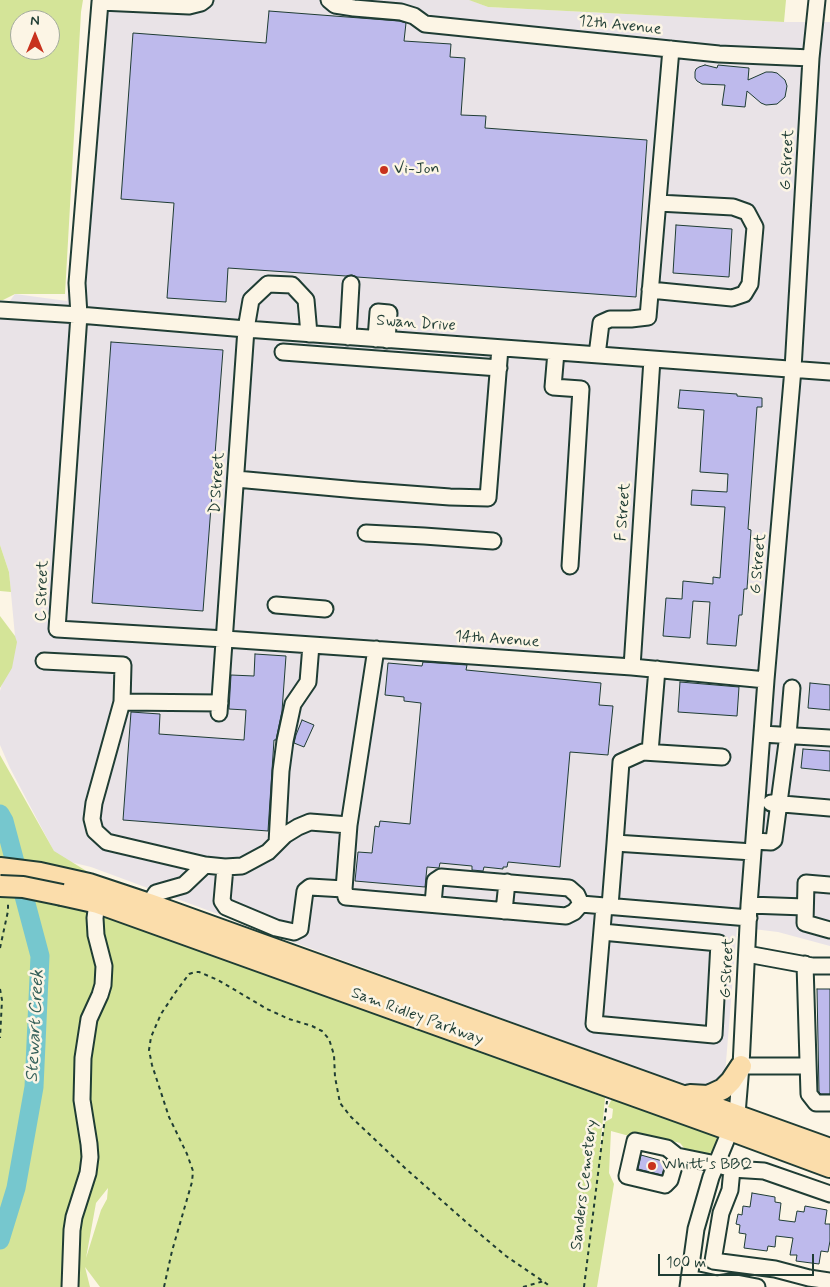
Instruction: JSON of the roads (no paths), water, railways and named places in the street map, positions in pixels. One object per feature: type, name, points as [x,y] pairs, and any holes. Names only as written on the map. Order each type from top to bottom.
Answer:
[{"type":"main road","name":"Sam Ridley Parkway","points":[[0,868],[40,873],[89,884],[146,912],[609,1086],[830,1149]]},
{"type":"main road","name":"Sam Ridley Parkway","points":[[4,892],[24,887],[146,912],[681,1094],[733,1122],[830,1167]]},
{"type":"main road","points":[[681,1094],[708,1096],[723,1089],[731,1081],[740,1066]]},
{"type":"street","points":[[79,315],[77,283],[100,2],[189,6],[205,0]]},
{"type":"street","name":"12th Avenue","points":[[329,0],[335,5],[401,12],[414,16],[425,24],[719,54],[811,58]]},
{"type":"street","name":"G Street","points":[[689,1282],[696,1229],[711,1177],[733,1122],[740,1066],[746,954],[766,680],[793,369],[811,58],[817,0]]},
{"type":"street","points":[[597,355],[601,323],[610,319],[648,317],[672,49]]},
{"type":"street","points":[[650,290],[732,298],[744,294],[750,284],[755,227],[747,212],[733,207],[658,203]]},
{"type":"street","name":"D Street","points":[[225,639],[246,329],[251,300],[268,284],[292,285],[306,300],[309,334]]},
{"type":"street","points":[[348,337],[351,284]]},
{"type":"street","name":"Swan Drive","points":[[0,310],[830,372]]},
{"type":"street","name":"C Street","points":[[79,315],[57,629],[225,639]]},
{"type":"street","points":[[236,479],[357,490],[488,498],[500,348]]},
{"type":"street","points":[[283,352],[499,368]]},
{"type":"street","points":[[556,352],[553,387],[581,389],[570,566]]},
{"type":"street","name":"F Street","points":[[632,667],[652,359]]},
{"type":"street","points":[[366,533],[493,541]]},
{"type":"street","points":[[276,605],[325,608]]},
{"type":"street","points":[[122,702],[220,708],[225,639]]},
{"type":"street","name":"14th Avenue","points":[[225,639],[632,667],[766,680]]},
{"type":"street","points":[[277,844],[281,771],[285,741],[293,704],[308,682],[311,645]]},
{"type":"street","points":[[376,650],[349,825],[344,889],[346,897],[566,916],[574,912],[581,904]]},
{"type":"street","points":[[44,661],[123,665],[122,702],[94,803],[92,819],[95,831],[107,842],[205,865],[242,866],[268,852],[285,835],[310,822],[349,825]]},
{"type":"street","points":[[650,752],[656,669]]},
{"type":"street","points":[[614,843],[754,846],[774,840],[788,735],[792,688]]},
{"type":"street","points":[[762,734],[830,738]]},
{"type":"street","points":[[602,932],[719,943],[714,1035],[594,1024],[602,932],[607,906],[622,762],[643,752],[722,757]]},
{"type":"street","points":[[757,802],[830,808]]},
{"type":"street","points":[[146,912],[156,892],[184,885],[205,865]]},
{"type":"street","points":[[225,867],[222,901],[226,907],[276,928],[294,932],[300,929],[305,891],[310,887],[344,889]]},
{"type":"street","points":[[433,904],[435,881],[441,877],[570,888],[577,895],[581,904]]},
{"type":"street","points":[[504,911],[507,882]]},
{"type":"street","points":[[830,885],[806,883],[805,923],[830,930]]},
{"type":"street","points":[[70,1287],[74,1217],[88,1173],[90,1158],[82,1100],[83,1058],[89,1019],[103,985],[104,966],[96,935],[95,918],[97,903]]},
{"type":"street","points":[[581,904],[749,912],[806,907]]},
{"type":"street","points":[[746,954],[805,964],[830,966]]},
{"type":"street","points":[[805,964],[809,1094],[816,1103],[830,1103]]},
{"type":"street","points":[[740,1066],[808,1066]]},
{"type":"street","points":[[677,1156],[732,1169],[764,1171],[830,1194]]},
{"type":"street","points":[[713,1261],[721,1213],[730,1190],[732,1169]]},
{"type":"street","points":[[692,1258],[775,1269],[808,1278],[830,1281]]},
{"type":"street","points":[[689,1282],[717,1286],[731,1282],[757,1287]]},
{"type":"waterway","name":"Stewart Creek","points":[[0,814],[4,821],[40,956],[34,1087],[16,1188],[0,1240]]},
{"type":"place","name":"Vi-Jon","points":[[384,170]]},
{"type":"place","name":"Whitt's BBQ","points":[[652,1166]]}]
